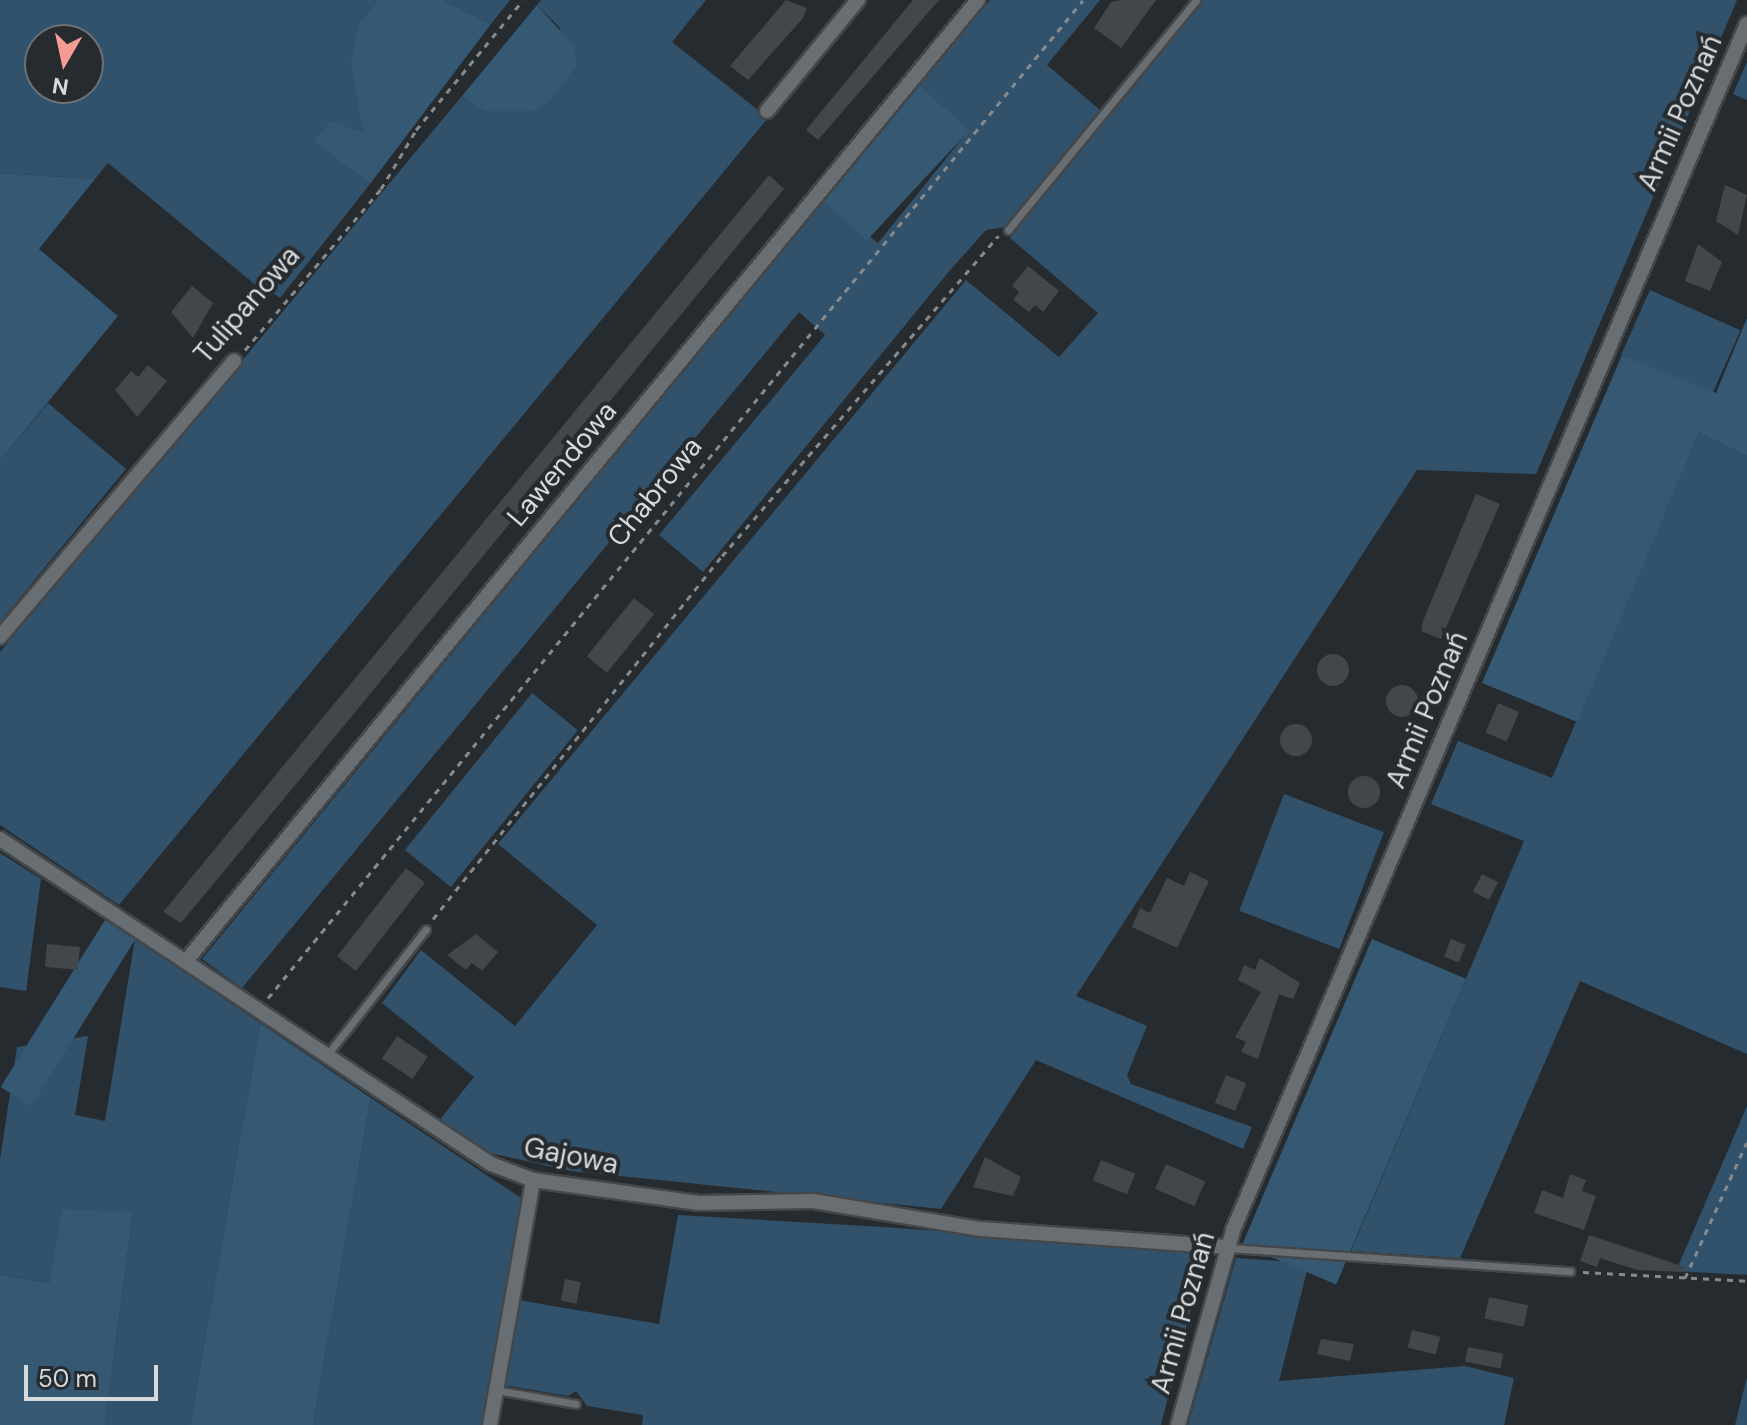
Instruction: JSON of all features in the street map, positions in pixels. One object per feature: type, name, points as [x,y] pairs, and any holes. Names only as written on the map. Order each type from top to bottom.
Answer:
[{"type":"street","points":[[767,111],[858,0]]},
{"type":"street","name":"Lawendowa","points":[[186,961],[978,0]]},
{"type":"street","name":"Armii Poznań","points":[[1178,1425],[1227,1247],[1747,24]]},
{"type":"street","name":"Tulipanowa","points":[[0,637],[234,361]]},
{"type":"street","name":"Gajowa","points":[[0,839],[491,1164],[533,1180],[698,1203],[813,1201],[981,1229],[1227,1247]]},
{"type":"street","points":[[490,1425],[533,1180]]},
{"type":"lane","points":[[1008,230],[1196,0]]},
{"type":"lane","points":[[327,1055],[426,929]]},
{"type":"lane","points":[[1227,1247],[1570,1271]]},
{"type":"lane","points":[[496,1390],[576,1404]]},
{"type":"path","name":"Tulipanowa","points":[[234,361],[381,189],[416,130],[523,0]]},
{"type":"path","name":"Chabrowa","points":[[259,1010],[1083,0]]},
{"type":"path","points":[[426,929],[722,556],[983,244],[1008,230]]},
{"type":"path","points":[[1685,1278],[1747,1142]]},
{"type":"path","points":[[1570,1271],[1747,1281]]},
{"type":"shaded area","points":[[0,0],[378,0],[359,23],[363,132],[338,124],[315,141],[370,184],[280,298],[273,293],[265,302],[258,287],[108,163],[95,179],[0,173]]},
{"type":"shaded area","points":[[378,0],[443,0],[491,24],[370,184],[314,141],[331,121],[363,132],[351,63],[359,23]]},
{"type":"shaded area","points":[[443,0],[510,0],[491,24]]},
{"type":"shaded area","points":[[541,0],[706,0],[672,42],[768,118],[119,905],[0,825],[0,652],[462,96],[483,111],[561,29],[537,5]]},
{"type":"shaded area","points":[[990,0],[1100,0],[1047,65],[1100,110],[1004,227],[986,230],[951,269],[703,572],[659,535],[825,335],[799,312],[242,988],[202,959],[824,200],[878,243],[968,131],[920,85]]},
{"type":"shaded area","points":[[1202,0],[1737,0],[1536,474],[1417,470],[1076,996],[1147,1026],[1127,1075],[1131,1084],[1252,1127],[1243,1149],[1036,1060],[941,1209],[571,1171],[481,1151],[438,1122],[474,1077],[382,1003],[421,950],[515,1026],[597,925],[498,844],[966,280],[1059,357],[1098,313],[1010,238]]},
{"type":"shaded area","points":[[537,5],[573,45],[577,65],[549,102],[532,111],[483,111],[462,96]]},
{"type":"shaded area","points":[[1747,62],[1747,100],[1733,94]]},
{"type":"shaded area","points":[[920,85],[969,131],[867,240],[818,195]]},
{"type":"shaded area","points":[[0,173],[95,179],[39,249],[118,316],[0,461]]},
{"type":"shaded area","points":[[1650,290],[1740,330],[1712,395],[1621,355]]},
{"type":"shaded area","points":[[1747,318],[1747,456],[1699,433],[1577,722],[1482,683],[1622,355],[1716,393]]},
{"type":"shaded area","points":[[48,403],[126,469],[0,622],[0,461]]},
{"type":"shaded area","points":[[1699,433],[1747,456],[1747,1054],[1580,981],[1460,1258],[1351,1251],[1524,841],[1431,804],[1458,741],[1552,778]]},
{"type":"shaded area","points":[[532,693],[578,730],[451,887],[405,850]]},
{"type":"shaded area","points":[[1284,794],[1384,832],[1339,949],[1239,911]]},
{"type":"shaded area","points":[[0,853],[41,879],[26,991],[0,987]]},
{"type":"shaded area","points":[[105,920],[136,939],[31,1106],[1,1087]]},
{"type":"shaded area","points":[[135,939],[260,1023],[190,1425],[105,1425],[133,1213],[50,1283],[0,1275],[0,1160],[17,1047],[88,1036],[75,1115],[105,1121]]},
{"type":"shaded area","points":[[1372,939],[1466,979],[1336,1284],[1242,1245]]},
{"type":"shaded area","points":[[260,1023],[371,1098],[313,1425],[190,1425]]},
{"type":"shaded area","points":[[371,1098],[521,1198],[482,1425],[313,1425]]},
{"type":"shaded area","points":[[1747,1106],[1747,1275],[1676,1271]]},
{"type":"shaded area","points":[[62,1209],[133,1213],[105,1425],[0,1425],[0,1275],[50,1283]]},
{"type":"shaded area","points":[[678,1215],[1206,1250],[1161,1425],[642,1425],[643,1415],[587,1406],[576,1391],[568,1396],[503,1385],[518,1300],[659,1324]]},
{"type":"shaded area","points":[[1236,1258],[1309,1263],[1279,1381],[1465,1366],[1514,1378],[1504,1425],[1188,1425]]},
{"type":"shaded area","points":[[1747,1377],[1747,1425],[1735,1425]]},
{"type":"building","points":[[786,0],[807,8],[803,18],[748,80],[730,66]]},
{"type":"building","points":[[913,0],[939,0],[818,140],[806,130]]},
{"type":"building","points":[[1156,0],[1121,48],[1094,28],[1111,2]]},
{"type":"building","points":[[769,175],[784,189],[320,755],[181,923],[163,912]]},
{"type":"building","points":[[1725,185],[1747,195],[1738,235],[1716,221]]},
{"type":"building","points":[[1698,244],[1722,262],[1710,291],[1685,281]]},
{"type":"building","points":[[1028,266],[1059,291],[1043,312],[1035,305],[1029,312],[1013,300],[1019,292],[1012,286]]},
{"type":"building","points":[[192,286],[213,303],[193,338],[171,312]]},
{"type":"building","points":[[148,365],[167,381],[137,417],[115,390],[131,371],[138,377]]},
{"type":"building","points":[[1476,494],[1500,504],[1441,639],[1421,631],[1423,621]]},
{"type":"building","points":[[634,598],[654,614],[607,673],[587,656]]},
{"type":"building","points":[[1333,654],[1344,659],[1349,670],[1344,681],[1333,686],[1322,681],[1317,670],[1322,659]]},
{"type":"building","points":[[1402,685],[1413,690],[1418,701],[1413,712],[1402,717],[1391,712],[1386,701],[1391,690]]},
{"type":"building","points":[[1498,703],[1519,712],[1507,741],[1485,732]]},
{"type":"building","points":[[1296,724],[1307,729],[1312,740],[1307,751],[1296,756],[1285,751],[1280,740],[1285,729]]},
{"type":"building","points":[[1364,776],[1375,781],[1380,792],[1375,803],[1364,808],[1353,803],[1348,792],[1353,781]]},
{"type":"building","points":[[406,868],[425,883],[356,971],[337,956]]},
{"type":"building","points":[[1190,872],[1209,881],[1177,948],[1132,927],[1140,908],[1150,913],[1167,878],[1184,886]]},
{"type":"building","points":[[1482,874],[1498,882],[1489,900],[1473,892]]},
{"type":"building","points":[[476,934],[498,952],[482,971],[472,963],[466,970],[447,955]]},
{"type":"building","points":[[1451,939],[1466,945],[1459,963],[1444,957]]},
{"type":"building","points":[[47,944],[80,947],[78,970],[45,967]]},
{"type":"building","points":[[1260,958],[1300,983],[1293,999],[1279,994],[1258,1059],[1241,1052],[1246,1042],[1235,1037],[1261,992],[1238,980],[1244,965],[1255,970]]},
{"type":"building","points":[[397,1036],[428,1057],[413,1079],[382,1058]]},
{"type":"building","points":[[1226,1075],[1246,1083],[1235,1111],[1215,1103]]},
{"type":"building","points":[[985,1157],[1021,1177],[1013,1196],[973,1187]]},
{"type":"building","points":[[1101,1160],[1135,1174],[1127,1194],[1093,1180]]},
{"type":"building","points":[[1166,1164],[1205,1181],[1194,1206],[1155,1189]]},
{"type":"building","points":[[1570,1174],[1586,1180],[1582,1191],[1596,1196],[1584,1230],[1534,1213],[1542,1190],[1563,1198]]},
{"type":"building","points":[[1589,1235],[1685,1267],[1683,1272],[1637,1270],[1600,1258],[1597,1267],[1580,1261]]},
{"type":"building","points":[[565,1279],[581,1282],[577,1304],[561,1301]]},
{"type":"building","points":[[1489,1297],[1528,1305],[1524,1327],[1484,1319]]},
{"type":"building","points":[[1412,1330],[1440,1337],[1436,1354],[1408,1347]]},
{"type":"building","points":[[1321,1339],[1354,1344],[1350,1361],[1317,1354]]},
{"type":"building","points":[[1468,1347],[1503,1354],[1500,1369],[1465,1362]]}]
